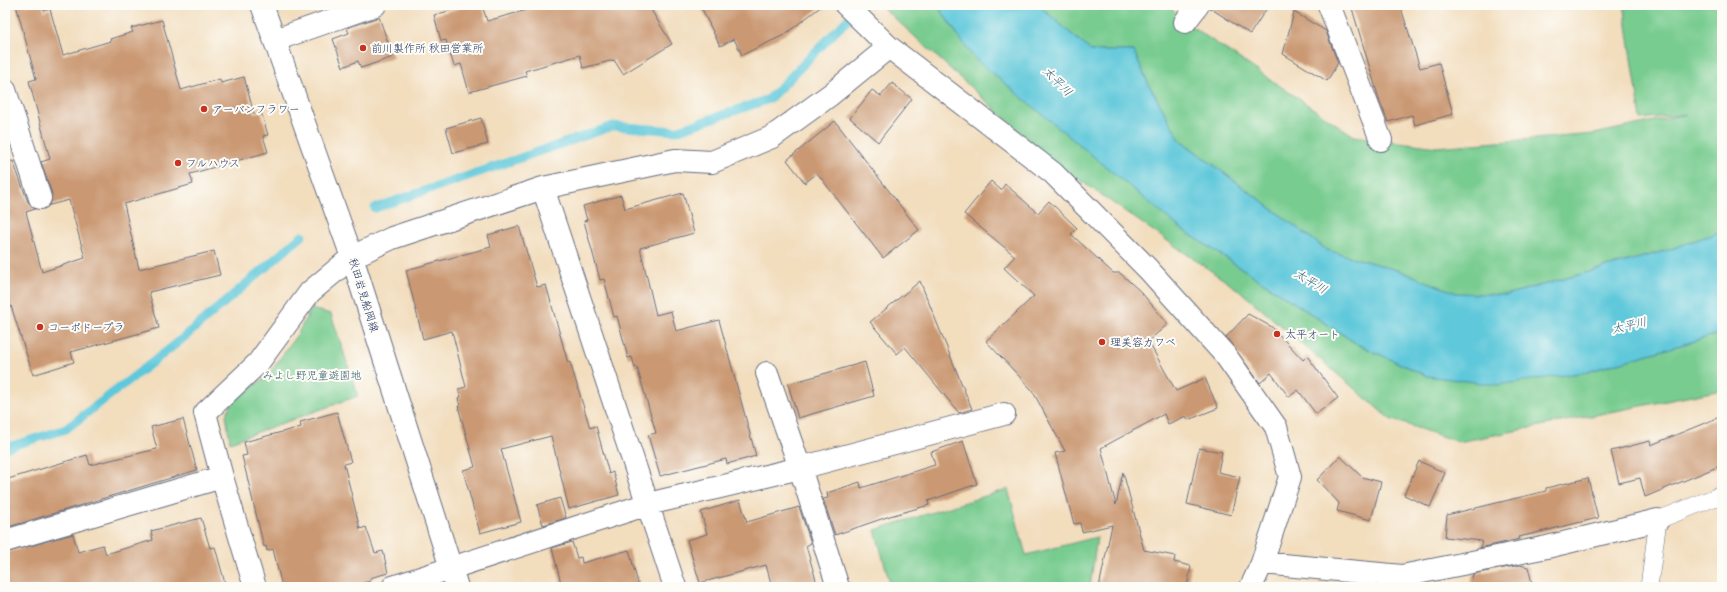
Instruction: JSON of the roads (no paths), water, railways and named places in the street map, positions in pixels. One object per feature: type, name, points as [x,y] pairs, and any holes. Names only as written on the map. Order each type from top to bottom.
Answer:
[{"type":"street","name":"秋田岩見船岡線","points":[[262,5],[352,257],[454,578]]},
{"type":"street","points":[[275,40],[375,5]]},
{"type":"street","points":[[846,5],[889,47],[1053,173],[1148,270],[1226,356],[1276,427],[1290,477],[1262,563],[1251,587]]},
{"type":"street","points":[[1329,5],[1381,140]]},
{"type":"street","points":[[255,587],[222,477],[205,413],[258,363],[310,292],[352,257],[392,238],[543,188],[675,160],[712,162],[772,137],[830,95],[889,47]]},
{"type":"street","points":[[5,90],[40,198]]},
{"type":"street","points":[[543,188],[675,587]]},
{"type":"street","points":[[767,373],[800,468],[838,587]]},
{"type":"street","points":[[393,587],[454,578],[648,504],[800,468],[1004,414]]},
{"type":"street","points":[[5,541],[222,477]]},
{"type":"street","points":[[1262,563],[1402,576],[1546,547],[1658,520]]},
{"type":"lane","points":[[1649,587],[1658,520],[1716,497],[1722,493]]},
{"type":"water","name":"太平川","points":[[937,5],[1038,5],[1091,51],[1134,51],[1148,83],[1180,140],[1327,250],[1400,271],[1456,293],[1506,295],[1665,251],[1722,231],[1722,333],[1587,372],[1497,385],[1427,376],[1357,344],[1180,228],[974,58]]},
{"type":"waterway","points":[[375,208],[613,126],[676,131],[769,99],[862,5]]},
{"type":"waterway","points":[[5,448],[66,429],[176,344],[302,236]]},
{"type":"place","name":"前川製作所 秋田営業所","points":[[363,48]]},
{"type":"place","name":"アーバンフラワー","points":[[204,109]]},
{"type":"place","name":"フルハウス","points":[[178,163]]},
{"type":"place","name":"コーポドープラ","points":[[40,327]]},
{"type":"place","name":"太平オート","points":[[1277,334]]},
{"type":"place","name":"理美容カワベ","points":[[1102,342]]},
{"type":"park label","name":"みよし野児童遊園地","points":[[312,375]]}]
